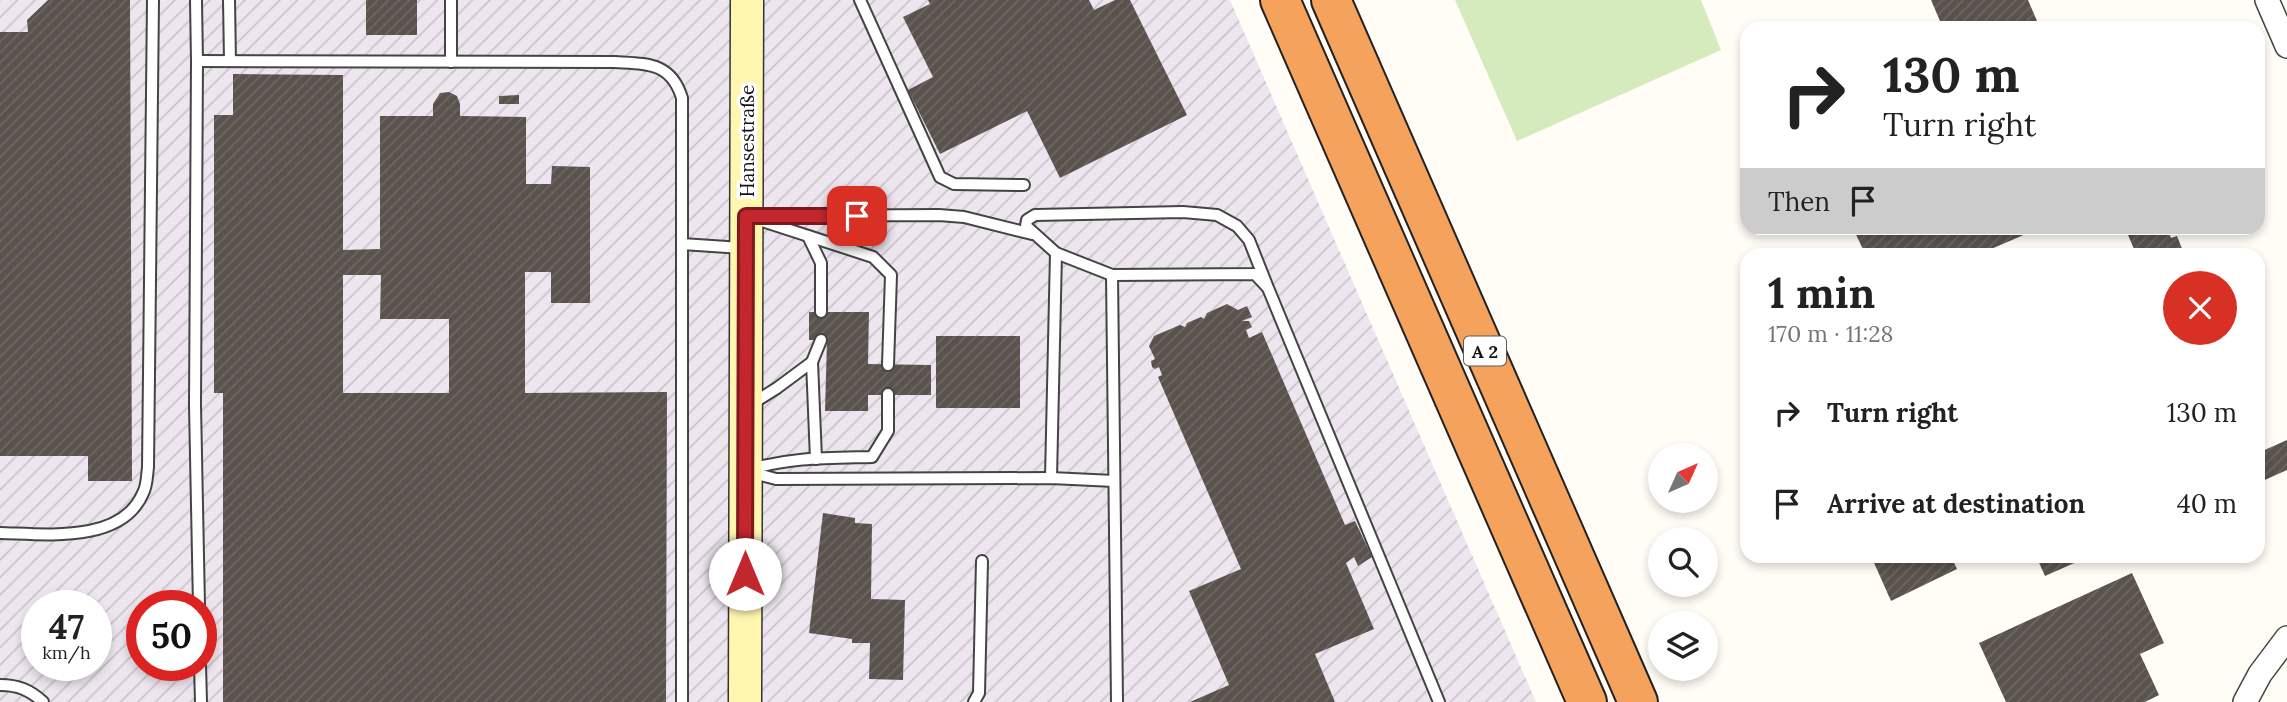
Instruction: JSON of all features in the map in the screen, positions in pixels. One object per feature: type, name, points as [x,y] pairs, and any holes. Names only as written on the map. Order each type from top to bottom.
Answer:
[{"type":"highway","name":"A 2","points":[[1280,0],[1587,702]]},
{"type":"highway","name":"A 2","points":[[1331,0],[1638,702]]},
{"type":"main road","name":"Hansestraße","points":[[745,702],[747,0]]},
{"type":"street","points":[[2267,0],[2287,46]]},
{"type":"street","points":[[2245,702],[2260,674],[2287,638]]},
{"type":"lane","points":[[0,533],[63,535],[90,532],[124,519],[143,494],[148,467],[153,0]]},
{"type":"lane","points":[[196,0],[195,405],[199,590]]},
{"type":"lane","points":[[229,0],[230,61]]},
{"type":"lane","points":[[451,0],[451,62]]},
{"type":"lane","points":[[860,0],[940,177],[954,184],[1024,185]]},
{"type":"lane","points":[[197,61],[615,62],[645,64],[661,68],[672,76],[682,98],[682,702]]},
{"type":"lane","points":[[1268,288],[1255,274],[1112,275],[1056,253],[1033,234],[1026,226],[1027,220],[1035,215],[1183,212],[1217,215],[1237,226],[1249,240],[1439,702]]},
{"type":"lane","points":[[746,216],[939,215],[964,217],[1033,234]]},
{"type":"lane","points":[[746,216],[873,257],[891,275],[888,365]]},
{"type":"lane","points":[[808,236],[821,263],[821,312]]},
{"type":"lane","points":[[682,244],[746,248]]},
{"type":"lane","points":[[1051,478],[1056,253]]},
{"type":"lane","points":[[1112,275],[1116,702]]},
{"type":"lane","points":[[816,459],[812,362],[821,340]]},
{"type":"lane","points":[[746,407],[812,362]]},
{"type":"lane","points":[[745,471],[775,462],[872,457],[888,431],[888,394]]},
{"type":"lane","points":[[745,471],[776,479],[1051,478],[1114,481]]},
{"type":"lane","points":[[974,702],[979,693],[982,561]]},
{"type":"lane","points":[[200,681],[201,702]]},
{"type":"lane","points":[[0,685],[19,687],[32,692],[43,702]]},
{"type":"shaded area","points":[[0,0],[1230,0],[1536,702],[0,702]]},
{"type":"green space","points":[[1455,0],[1701,0],[1721,50],[1517,141]]},
{"type":"building","points":[[48,0],[130,0],[132,481],[88,481],[88,456],[0,456],[0,32],[28,32],[27,20]]},
{"type":"building","points":[[366,0],[417,0],[417,35],[366,35]]},
{"type":"building","points":[[928,0],[1089,0],[1094,10],[1115,0],[1130,0],[1187,115],[1060,178],[1027,111],[940,154],[908,90],[933,77],[903,17],[930,4]]},
{"type":"building","points":[[1931,0],[2028,0],[2037,21],[1940,21]]},
{"type":"building","points":[[233,74],[343,75],[343,250],[380,249],[380,116],[433,116],[433,104],[440,93],[449,92],[457,96],[460,116],[526,117],[526,184],[551,184],[552,166],[590,167],[590,303],[551,303],[551,272],[525,272],[525,393],[667,392],[666,702],[223,702],[223,393],[214,393],[214,115],[233,115]],"holes":[[[343,275],[381,275],[380,319],[449,319],[449,393],[343,393]]]},
{"type":"building","points":[[519,95],[519,104],[499,104],[499,96]]},
{"type":"building","points":[[1856,235],[2024,235],[1994,248],[1862,248]]},
{"type":"building","points":[[2128,235],[2170,235],[2171,238],[2177,236],[2182,248],[2134,248]]},
{"type":"building","points":[[1227,304],[1238,310],[1247,306],[1252,317],[1242,321],[1249,321],[1252,327],[1246,330],[1249,338],[1262,332],[1345,525],[1355,521],[1372,557],[1358,566],[1354,557],[1346,563],[1374,629],[1315,654],[1335,702],[1190,702],[1229,685],[1189,591],[1241,569],[1158,377],[1162,375],[1159,367],[1152,367],[1151,361],[1155,359],[1149,346],[1154,336],[1180,325],[1185,327],[1187,323],[1201,317],[1204,319],[1207,313]]},
{"type":"building","points":[[809,312],[869,312],[868,364],[931,365],[931,395],[868,395],[868,411],[825,411],[827,340],[809,340]]},
{"type":"building","points":[[936,336],[1020,336],[1020,408],[936,408]]},
{"type":"building","points":[[2287,440],[2287,470],[2265,480],[2265,450]]},
{"type":"building","points":[[823,513],[855,518],[855,523],[872,524],[871,599],[905,600],[903,680],[869,679],[870,643],[852,643],[852,639],[809,633]]},
{"type":"building","points":[[1874,563],[1954,563],[1957,569],[1891,601]]},
{"type":"building","points":[[2039,563],[2074,563],[2045,576]]},
{"type":"building","points":[[2132,573],[2164,643],[2140,654],[2159,695],[2145,702],[2006,702],[1979,643]]},
{"type":"route","points":[[745,574],[746,216],[857,216]]}]
